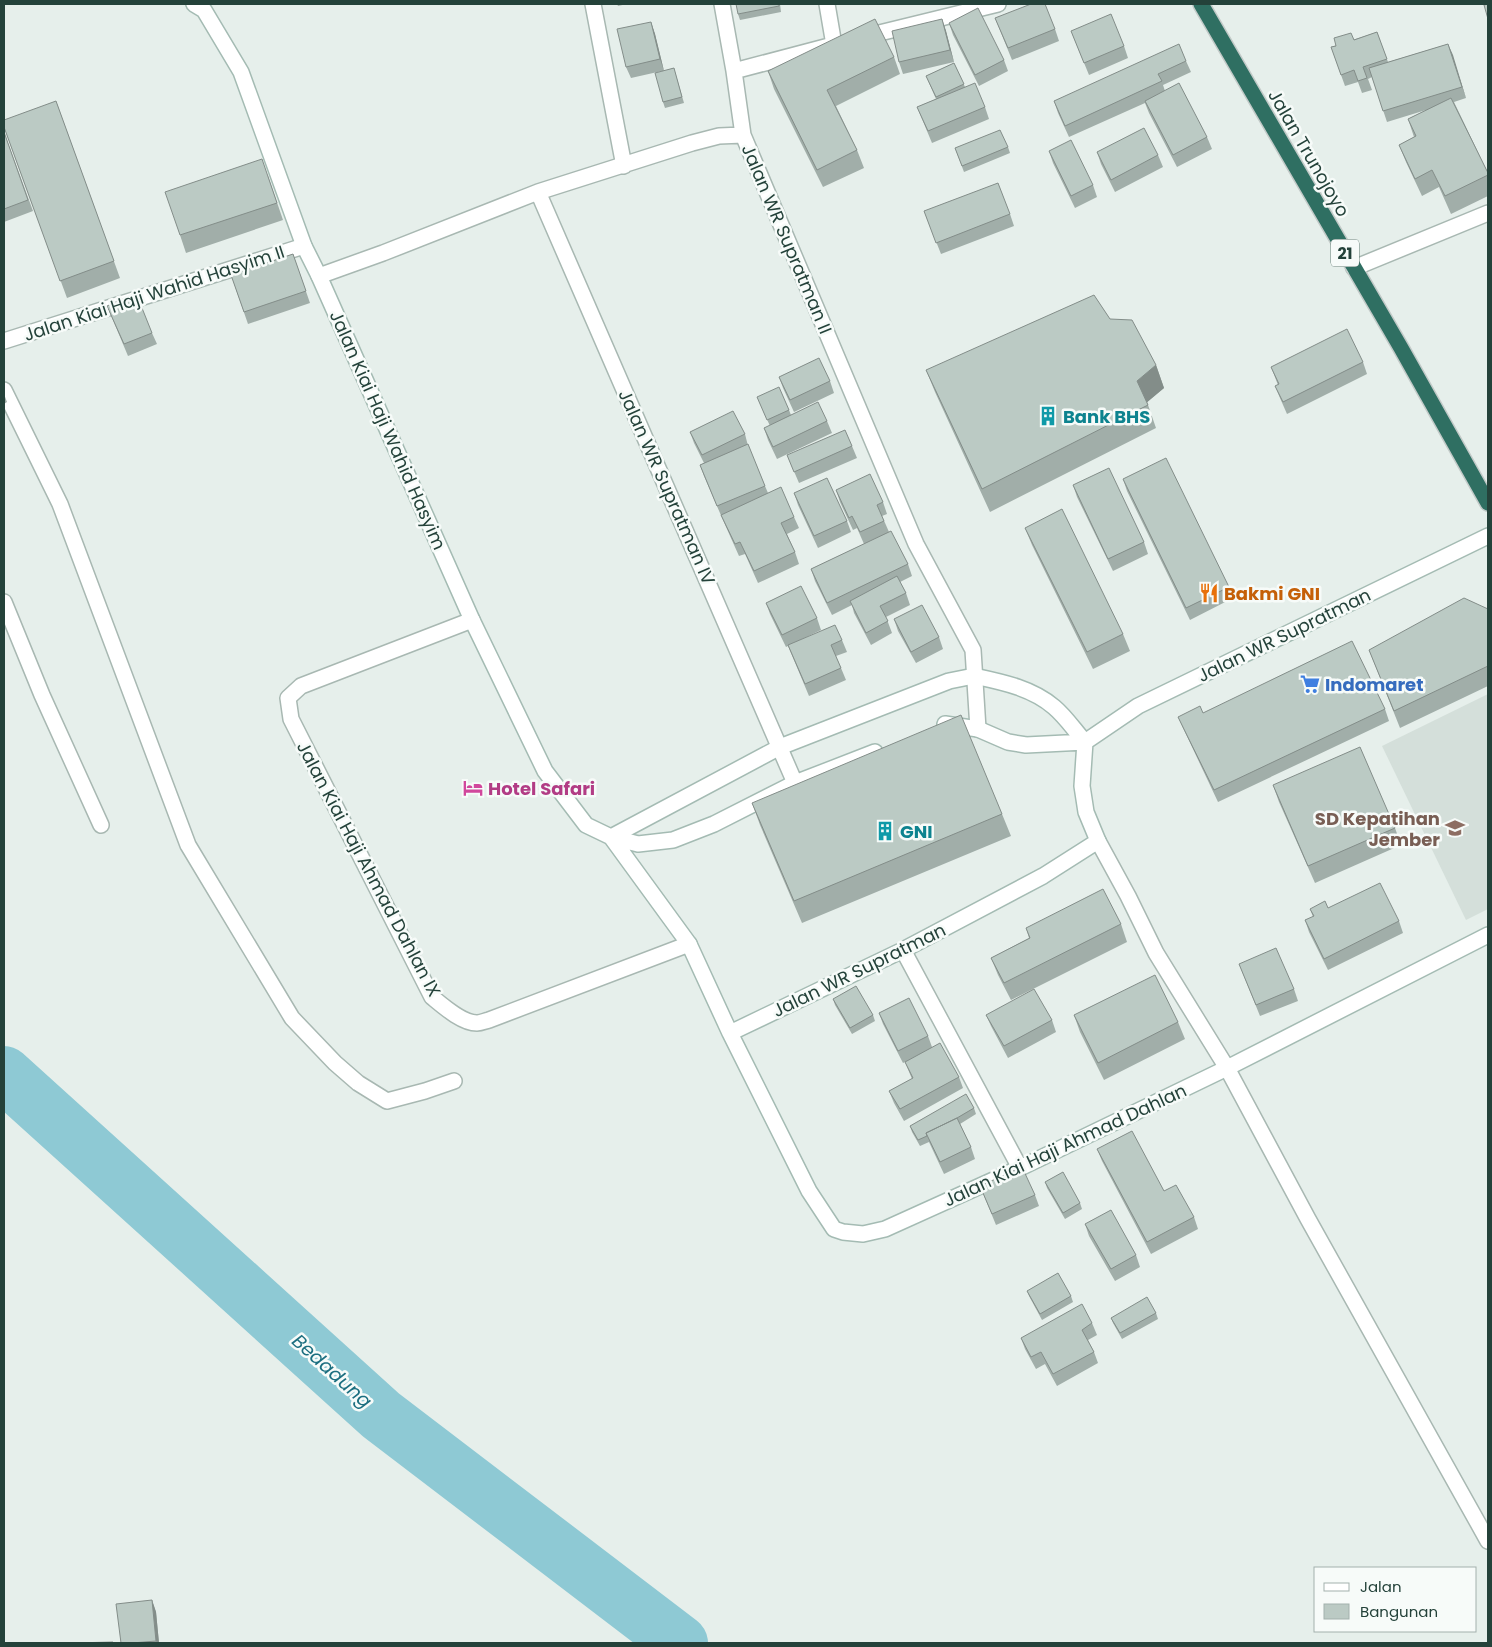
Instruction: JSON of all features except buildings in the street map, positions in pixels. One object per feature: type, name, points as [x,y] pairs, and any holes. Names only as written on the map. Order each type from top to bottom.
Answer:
[{"type":"highway","name":"Jalan Trunojoyo","points":[[1201,4],[1401,348],[1488,503]]},
{"type":"street","name":"Jalan Kiai Haji Wahid Hasyim","points":[[194,4],[204,10],[241,72],[304,246],[472,620],[545,771],[586,825],[611,837]]},
{"type":"street","points":[[593,4],[624,166]]},
{"type":"street","points":[[722,4],[743,135]]},
{"type":"street","points":[[827,4],[844,42]]},
{"type":"street","points":[[734,71],[998,4]]},
{"type":"street","name":"Jalan WR Supratman II","points":[[319,276],[538,192],[692,143],[719,136],[743,135],[916,544],[973,650],[978,728]]},
{"type":"street","name":"Jalan WR Supratman IV","points":[[538,192],[795,783]]},
{"type":"street","points":[[1354,268],[1488,213]]},
{"type":"street","name":"Jalan Kiai Haji Wahid Hasyim II","points":[[4,340],[304,246]]},
{"type":"street","points":[[4,390],[60,504],[188,845],[292,1018],[335,1063],[358,1083],[387,1100],[425,1091],[454,1080]]},
{"type":"street","name":"Jalan WR Supratman","points":[[1085,742],[1138,706],[1488,536]]},
{"type":"street","points":[[4,602],[42,694],[101,825]]},
{"type":"street","name":"Jalan Kiai Haji Ahmad Dahlan IX","points":[[472,620],[301,686],[288,698],[290,719],[432,997],[447,1010],[467,1021],[476,1023],[489,1020],[689,944]]},
{"type":"street","points":[[611,837],[780,747],[949,681],[974,676],[1003,683],[1032,692],[1054,707],[1085,742],[1082,786],[1086,812],[1098,841],[1156,953],[1227,1068],[1326,1253],[1488,1541]]},
{"type":"street","points":[[930,730],[948,723],[978,728],[1008,742],[1026,746],[1085,742]]},
{"type":"street","points":[[611,837],[638,844],[673,840],[714,824],[795,783],[885,748]]},
{"type":"street","points":[[611,837],[689,944],[730,1033]]},
{"type":"street","name":"Jalan WR Supratman","points":[[730,1033],[903,950],[1043,876],[1098,841]]},
{"type":"street","name":"Jalan Kiai Haji Ahmad Dahlan","points":[[730,1033],[810,1191],[834,1229],[863,1234],[885,1229],[1020,1168],[1227,1068],[1488,935]]},
{"type":"street","points":[[903,950],[1020,1168]]},
{"type":"shaded area","name":"SD Kepatihan Jember","points":[[1488,694],[1488,909],[1466,920],[1382,746]]},
{"type":"waterway","name":"Bedadung","points":[[4,1074],[381,1415],[680,1643]]},
{"type":"place","name":"Bank BHS","points":[[1048,416]]},
{"type":"place","name":"Bakmi GNI","points":[[1209,593]]},
{"type":"place","name":"Indomaret","points":[[1310,684]]},
{"type":"place","name":"Hotel Safari","points":[[473,788]]},
{"type":"place","name":"SD Kepatihan Jember","points":[[1455,828]]},
{"type":"place","name":"GNI","points":[[885,831]]}]
